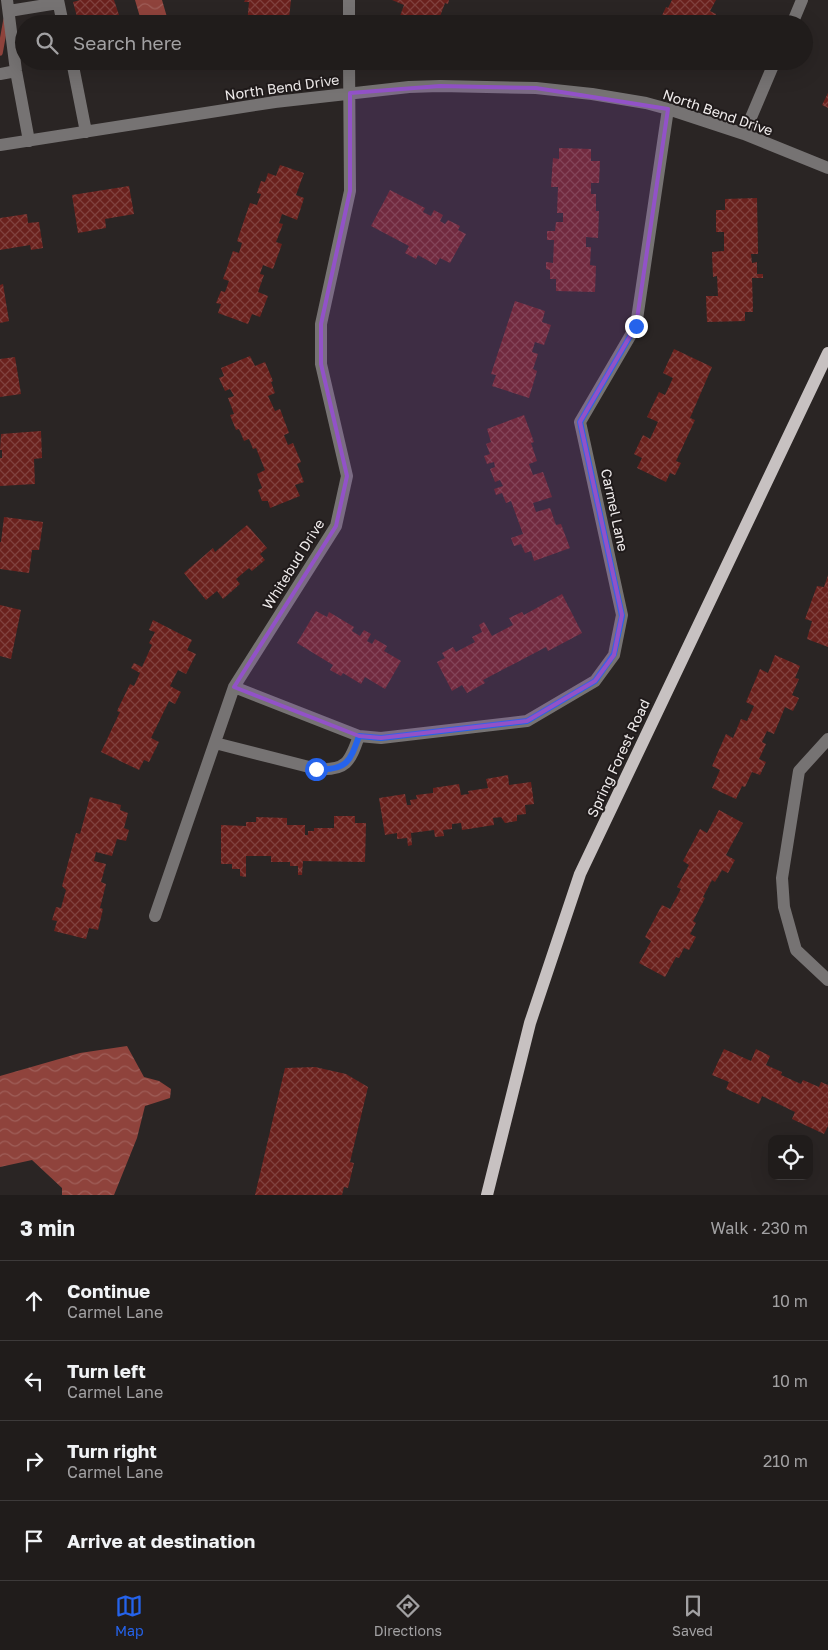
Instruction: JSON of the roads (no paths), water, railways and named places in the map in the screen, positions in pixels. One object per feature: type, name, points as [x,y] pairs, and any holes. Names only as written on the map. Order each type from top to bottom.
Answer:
[{"type":"main road","name":"Spring Forest Road","points":[[488,1195],[530,1023],[580,874],[828,352]]},
{"type":"street","points":[[349,0],[349,15]]},
{"type":"street","points":[[796,15],[802,0]]},
{"type":"street","points":[[15,63],[8,6],[58,2],[61,15]]},
{"type":"street","points":[[74,70],[86,132]]},
{"type":"street","name":"Whitebud Drive","points":[[155,916],[234,687],[336,526],[348,476],[321,364],[321,324],[350,191],[349,70]]},
{"type":"street","points":[[744,134],[771,70]]},
{"type":"street","points":[[0,74],[16,71],[29,141]]},
{"type":"street","name":"North Bend Drive","points":[[0,145],[275,102],[350,93],[440,86],[536,88],[592,94],[646,103],[668,109],[744,134],[828,168]]},
{"type":"street","name":"Carmel Lane","points":[[234,687],[359,736],[381,738],[527,721],[595,681],[614,654],[622,616],[580,422],[636,326],[668,109]]},
{"type":"street","points":[[214,743],[316,769],[330,770],[344,766],[352,755],[359,736]]},
{"type":"street","points":[[828,739],[799,772],[782,878],[784,907],[796,950],[828,980]]},
{"type":"water","points":[[135,0],[162,0],[166,15],[139,15]]},
{"type":"water","points":[[127,1046],[144,1077],[159,1081],[171,1089],[170,1098],[145,1106],[137,1138],[114,1195],[62,1195],[62,1188],[32,1160],[0,1167],[0,1076],[80,1053]]},
{"type":"waterway","points":[[0,53],[6,20]]}]
